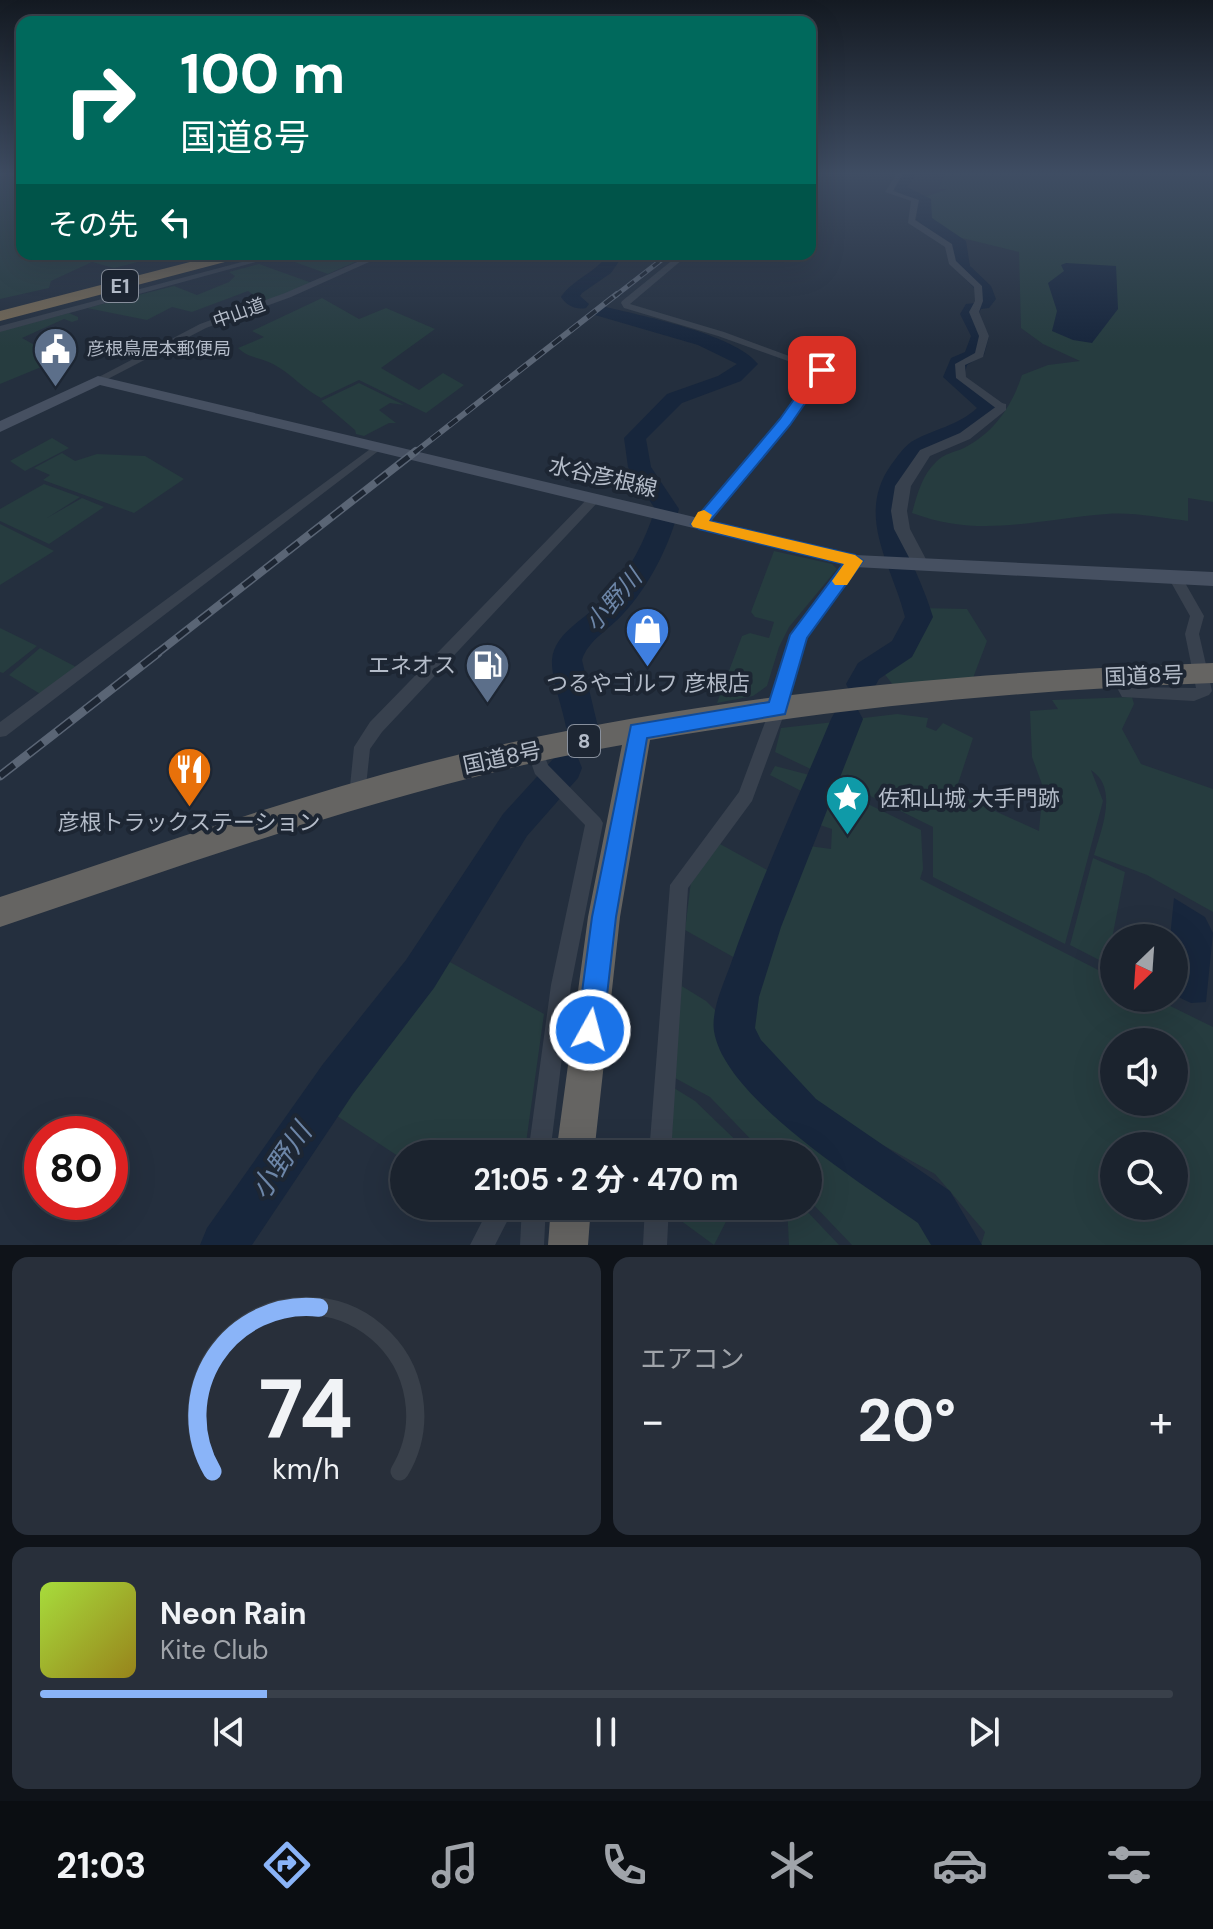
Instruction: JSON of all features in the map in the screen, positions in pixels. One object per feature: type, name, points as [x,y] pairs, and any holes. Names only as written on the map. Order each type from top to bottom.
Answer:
[{"type":"highway","name":"E1","points":[[0,308],[188,260]]},
{"type":"highway","name":"E1","points":[[0,316],[216,260]]},
{"type":"highway","name":"国道8号","points":[[0,912],[357,796],[437,773],[535,751],[638,731],[863,697],[1117,675],[1200,674]]},
{"type":"highway","name":"8","points":[[577,1140],[604,917],[638,731]]},
{"type":"highway","points":[[568,1245],[570,1220]]},
{"type":"main road","points":[[0,427],[98,380]]},
{"type":"main road","name":"水谷彦根線","points":[[98,380],[855,561],[1213,579]]},
{"type":"street","points":[[906,562],[899,511],[903,486],[925,453],[965,436],[1001,407],[961,378],[958,371],[960,364],[980,355],[984,336],[974,312],[979,301],[978,286],[952,262],[949,246],[926,231]]},
{"type":"street","points":[[0,329],[259,260]]},
{"type":"street","name":"中山道","points":[[98,380],[196,329],[288,295],[369,260]]},
{"type":"street","points":[[678,260],[625,303],[627,306],[721,334],[822,370],[785,422],[699,524]]},
{"type":"street","points":[[0,731],[377,447]]},
{"type":"street","points":[[357,796],[362,747],[376,727],[594,499]]},
{"type":"street","points":[[661,1140],[679,885],[746,796],[778,709],[788,662],[799,635],[855,561]]},
{"type":"street","points":[[1117,675],[1127,693],[1194,695],[1204,691],[1192,634],[1197,616],[1175,577]]},
{"type":"street","points":[[535,751],[541,769],[594,823],[561,985],[541,1140]]},
{"type":"street","points":[[482,1245],[495,1220]]},
{"type":"street","points":[[532,1245],[533,1220]]},
{"type":"street","points":[[655,1245],[656,1220]]},
{"type":"green space","points":[[0,231],[16,231],[16,260],[146,260],[114,268],[92,262],[51,281],[49,288],[0,299]]},
{"type":"green space","points":[[944,231],[1213,231],[1213,502],[1188,498],[1188,521],[1117,514],[986,526],[938,521],[912,513],[931,467],[942,457],[975,442],[993,426],[1007,408],[1022,375],[1048,365],[1080,361],[1043,344],[1021,328],[1019,252]]},
{"type":"green space","points":[[289,260],[359,260],[328,274]]},
{"type":"green space","points":[[259,264],[312,283],[264,302],[248,291],[192,312],[172,307],[147,320],[87,308],[174,286],[197,295],[229,282],[235,276],[229,272]]},
{"type":"green space","points":[[322,298],[359,319],[386,308],[435,329],[381,368],[419,390],[443,373],[464,385],[426,413],[359,380],[321,398],[280,368],[238,348],[264,337],[252,331]]},
{"type":"green space","points":[[69,313],[78,320],[72,322],[64,319],[22,338],[40,348],[54,343],[68,356],[0,384],[0,331]]},
{"type":"green space","points":[[359,383],[404,405],[390,403],[379,410],[396,423],[389,423],[364,436],[356,434],[321,401]]},
{"type":"green space","points":[[52,438],[69,448],[25,471],[10,461]]},
{"type":"green space","points":[[62,453],[75,461],[97,454],[145,456],[184,479],[134,513],[43,480],[50,475],[34,468]]},
{"type":"green space","points":[[44,484],[80,497],[47,518],[82,498],[104,507],[49,544],[0,521],[0,509]]},
{"type":"green space","points":[[0,524],[54,551],[0,585]]},
{"type":"green space","points":[[774,551],[832,564],[837,569],[789,627],[767,686],[753,696],[717,703],[742,636],[750,633],[769,638],[774,622],[755,617],[751,612]]},
{"type":"green space","points":[[920,608],[967,609],[987,641],[973,678],[893,685],[883,672]]},
{"type":"green space","points":[[0,628],[37,646],[3,673],[0,672]]},
{"type":"green space","points":[[40,648],[78,668],[42,695],[9,675]]},
{"type":"green space","points":[[1132,697],[1134,704],[1122,729],[1141,764],[1213,789],[1213,912],[1147,875],[1094,855],[1104,822],[1106,798],[1104,787],[1091,770],[1103,801],[1065,944],[933,877],[933,827],[832,777],[855,719],[897,714],[928,718],[926,727],[936,731],[943,723],[973,738],[955,793],[1039,831],[1043,787],[1032,757],[1030,711],[1058,709],[1052,700]]},
{"type":"green space","points":[[834,722],[833,727],[839,727],[819,773],[775,752],[781,728]]},
{"type":"green space","points":[[775,766],[817,777],[809,795],[770,775]]},
{"type":"green space","points":[[829,785],[921,830],[923,869],[920,879],[1100,971],[1100,1012],[1182,1012],[1213,1027],[1213,1245],[981,1245],[985,1232],[935,1174],[818,1109],[760,1045],[750,1029],[768,948],[809,846],[831,849],[832,829],[811,822]]},
{"type":"green space","points":[[720,844],[778,876],[744,963],[685,930],[691,881]]},
{"type":"green space","points":[[1093,858],[1125,872],[1115,924],[1100,924],[1100,960],[1070,945]]},
{"type":"green space","points":[[439,956],[544,1014],[526,1140],[390,1140],[390,1151],[328,1110]]},
{"type":"green space","points":[[680,985],[706,1001],[727,1022],[727,1032],[738,1059],[800,1122],[931,1217],[948,1245],[852,1245],[822,1214],[822,1140],[751,1140],[710,1097],[675,1078]]},
{"type":"green space","points":[[674,1088],[695,1101],[735,1140],[672,1140]]},
{"type":"green space","points":[[680,1220],[727,1220],[714,1245]]},
{"type":"green space","points":[[788,1220],[815,1220],[839,1245],[789,1245]]},
{"type":"water","points":[[1061,265],[1116,266],[1118,309],[1092,343],[1073,340],[1052,331],[1057,311],[1048,283],[1064,271]]},
{"type":"water","points":[[1174,898],[1205,917],[1213,933],[1206,1002],[1188,1002],[1188,924],[1171,924]]},
{"type":"waterway","points":[[941,231],[960,244],[962,267],[985,290],[987,299],[983,304]]},
{"type":"waterway","name":"小野川","points":[[580,304],[570,297],[575,289],[605,270],[613,260]]},
{"type":"waterway","points":[[861,684],[868,671],[902,649],[919,617],[887,526],[889,489],[916,449],[965,427],[989,408],[953,377],[958,362],[974,355],[980,336],[969,314],[972,308]]},
{"type":"waterway","name":"小野川","points":[[582,727],[567,660],[572,645],[615,606],[642,569],[661,530],[667,509],[639,467],[635,438],[674,399],[734,377],[748,364],[705,341],[601,311]]},
{"type":"waterway","points":[[847,719],[762,927],[739,997],[734,1030],[746,1055],[801,1114],[934,1207],[958,1245]]},
{"type":"waterway","name":"小野川","points":[[224,1245],[338,1079],[420,974],[515,825],[566,768]]},
{"type":"railway","points":[[615,296],[661,260]]},
{"type":"railway","points":[[414,453],[617,294]]},
{"type":"railway","points":[[155,655],[416,451]]},
{"type":"railway","points":[[0,776],[158,653]]},
{"type":"slow traffic","points":[[704,515],[699,524],[855,561],[841,581]]},
{"type":"place","name":"彦根鳥居本郵便局","points":[[56,388]]},
{"type":"place","name":"つるやゴルフ 彦根店","points":[[648,669]]},
{"type":"place","name":"エネオス","points":[[487,704]]},
{"type":"place","name":"彦根トラックステーション","points":[[189,808]]},
{"type":"place","name":"佐和山城 大手門跡","points":[[847,837]]},
{"type":"route","points":[[590,1030],[604,917],[638,731],[778,709],[788,662],[799,635],[855,561],[699,524],[785,422],[822,370]]}]
